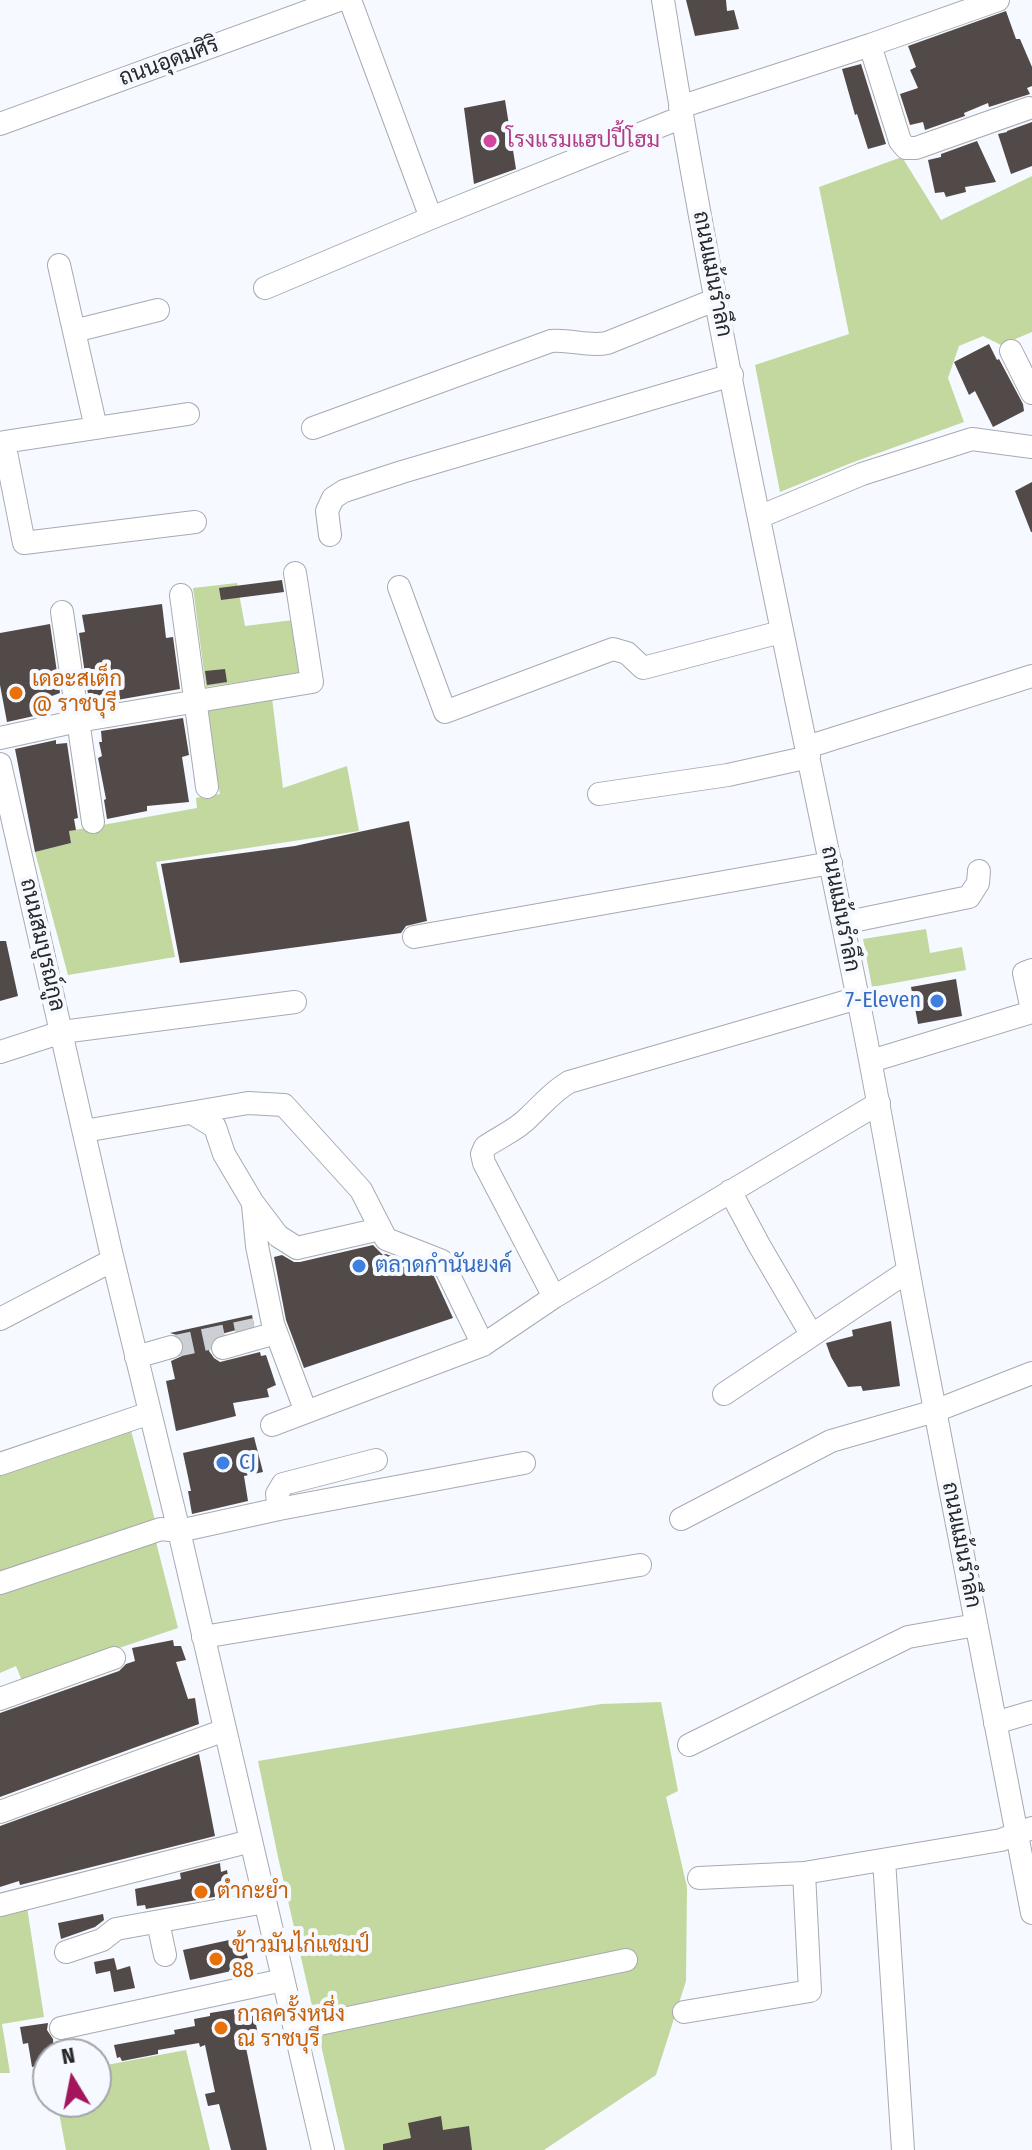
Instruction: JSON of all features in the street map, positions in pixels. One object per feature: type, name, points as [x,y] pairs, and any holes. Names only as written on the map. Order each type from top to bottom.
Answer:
[{"type":"street","name":"ถนนอุดมศิริ","points":[[0,124],[339,0]]},
{"type":"street","points":[[350,0],[431,218]]},
{"type":"street","name":"ถนนแม้นรำลึก","points":[[663,0],[681,113],[781,632],[871,1061],[995,1723],[1024,1830],[1032,1913]]},
{"type":"street","points":[[265,288],[670,122],[681,113],[998,0]]},
{"type":"street","points":[[870,45],[900,141],[906,148],[916,148],[1029,108]]},
{"type":"street","points":[[59,265],[96,428]]},
{"type":"street","points":[[313,428],[551,341],[588,345],[607,343],[717,299]]},
{"type":"street","points":[[74,331],[158,310]]},
{"type":"street","points":[[1011,351],[1032,393]]},
{"type":"street","points":[[330,535],[327,511],[333,498],[344,491],[732,375]]},
{"type":"street","points":[[188,414],[4,442],[8,506],[24,543],[195,522]]},
{"type":"street","points":[[759,517],[862,474],[972,439],[1032,447]]},
{"type":"street","points":[[0,738],[78,721],[312,682],[295,573]]},
{"type":"street","points":[[399,587],[445,712],[613,649],[627,653],[643,668],[781,632]]},
{"type":"street","points":[[181,595],[207,787]]},
{"type":"street","points":[[62,612],[93,822]]},
{"type":"street","points":[[599,794],[728,775],[808,752],[1032,676]]},
{"type":"street","name":"ถนนสมบูรณ์กูล","points":[[0,764],[113,1260],[323,2150]]},
{"type":"street","points":[[414,937],[831,863]]},
{"type":"street","points":[[843,923],[969,897],[978,883],[979,871]]},
{"type":"street","points":[[871,1061],[1032,1011],[1024,973],[1032,970]]},
{"type":"street","points":[[554,1297],[484,1163],[482,1154],[485,1147],[528,1119],[554,1090],[569,1082],[858,998]]},
{"type":"street","points":[[0,1052],[62,1032],[295,1002]]},
{"type":"street","points":[[84,1131],[248,1103],[284,1105],[361,1190],[386,1239],[442,1261],[483,1345]]},
{"type":"street","points":[[272,1425],[483,1345],[554,1297],[879,1103]]},
{"type":"street","points":[[217,1133],[230,1106]]},
{"type":"street","points":[[192,1113],[215,1127],[224,1154],[253,1203],[278,1236],[297,1248],[380,1229]]},
{"type":"street","points":[[730,1191],[811,1334]]},
{"type":"street","points":[[253,1203],[268,1329],[306,1412]]},
{"type":"street","points":[[0,1319],[113,1260]]},
{"type":"street","points":[[724,1394],[908,1271]]},
{"type":"street","points":[[223,1348],[268,1329]]},
{"type":"street","points":[[138,1364],[171,1354]]},
{"type":"street","points":[[681,1519],[831,1441],[935,1411],[1032,1373]]},
{"type":"street","points":[[0,1464],[150,1413]]},
{"type":"street","points":[[279,1509],[277,1494],[283,1484],[376,1460]]},
{"type":"street","points":[[0,1583],[161,1529],[179,1531],[524,1463]]},
{"type":"street","points":[[203,1637],[640,1565]]},
{"type":"street","points":[[689,1745],[908,1637],[976,1625]]},
{"type":"street","points":[[0,1699],[114,1658]]},
{"type":"street","points":[[995,1723],[1032,1712]]},
{"type":"street","points":[[0,1812],[225,1730]]},
{"type":"street","points":[[699,1878],[804,1873],[1001,1840],[1024,1830]]},
{"type":"street","points":[[0,1905],[251,1841]]},
{"type":"street","points":[[884,1860],[903,2150]]},
{"type":"street","points":[[684,2012],[810,1991],[804,1873]]},
{"type":"street","points":[[66,1952],[102,1940],[116,1929],[265,1902]]},
{"type":"street","points":[[158,1922],[165,1955]]},
{"type":"street","points":[[295,2029],[626,1960]]},
{"type":"street","points":[[61,2028],[283,1980]]},
{"type":"green space","points":[[902,157],[941,220],[1032,176],[1032,332],[1001,345],[983,336],[959,346],[948,378],[964,422],[780,492],[755,365],[849,334],[819,187]]},
{"type":"green space","points":[[237,583],[245,626],[293,620],[302,673],[206,687],[193,588]]},
{"type":"green space","points":[[272,698],[283,788],[347,766],[359,831],[156,862],[175,957],[68,975],[35,852],[71,843],[69,831],[197,808],[196,798],[220,794],[205,708]]},
{"type":"green space","points":[[926,929],[930,953],[962,947],[966,970],[872,987],[863,939]]},
{"type":"green space","points":[[129,1423],[155,1520],[0,1575],[0,1472]]},
{"type":"green space","points":[[155,1538],[178,1628],[22,1681],[16,1666],[0,1673],[0,1595]]},
{"type":"green space","points":[[661,1702],[678,1791],[666,1797],[687,1887],[686,1981],[656,2075],[544,2150],[345,2150],[258,1761],[601,1704]]},
{"type":"green space","points":[[27,1907],[44,2017],[2,2024],[10,2073],[0,2073],[0,1911]]},
{"type":"green space","points":[[186,2050],[210,2150],[66,2150],[60,2118],[112,2118],[112,2064]]},
{"type":"building","points":[[686,0],[726,0],[727,11],[734,10],[739,29],[695,36]]},
{"type":"building","points":[[1006,11],[1016,39],[1020,39],[1032,67],[1032,86],[1027,88],[1030,94],[989,107],[988,103],[964,113],[965,116],[925,130],[923,122],[910,125],[900,94],[918,88],[910,70],[916,67],[908,46]]},
{"type":"building","points":[[861,64],[886,144],[868,149],[842,69]]},
{"type":"building","name":"โรงแรมแฮปปี้โฮม","points":[[505,100],[516,169],[474,184],[464,108]]},
{"type":"building","points":[[1032,122],[1032,166],[1011,174],[998,134]]},
{"type":"building","points":[[977,141],[996,182],[965,187],[966,192],[946,197],[944,192],[935,193],[928,160]]},
{"type":"building","points":[[989,344],[1024,411],[993,427],[975,391],[969,395],[954,362]]},
{"type":"building","points":[[1032,482],[1032,532],[1031,532],[1015,491]]},
{"type":"building","points":[[282,580],[284,592],[221,600],[219,588]]},
{"type":"building","points":[[162,604],[166,638],[173,637],[180,689],[94,704],[93,700],[89,701],[79,633],[85,632],[82,615]]},
{"type":"building","points":[[50,624],[60,693],[49,697],[50,706],[41,708],[43,714],[7,722],[0,685],[0,633]]},
{"type":"building","points":[[225,669],[227,682],[207,685],[205,671]]},
{"type":"building","points":[[183,718],[189,755],[182,757],[189,802],[147,806],[147,811],[107,819],[98,758],[102,756],[99,742],[102,742],[101,731]]},
{"type":"building","points":[[56,740],[56,744],[67,743],[78,818],[74,819],[76,830],[69,831],[71,843],[35,852],[15,749]]},
{"type":"building","points":[[409,821],[427,921],[406,926],[401,933],[180,963],[161,864],[295,846]]},
{"type":"building","points":[[0,941],[6,941],[18,996],[0,1001]]},
{"type":"building","name":"7-Eleven","points":[[956,979],[962,1016],[918,1024],[911,987]]},
{"type":"building","points":[[373,1245],[383,1255],[432,1272],[453,1318],[304,1368],[286,1320],[274,1257],[282,1255],[300,1262]]},
{"type":"building","points":[[252,1315],[254,1325],[218,1335],[210,1344],[209,1351],[220,1362],[260,1352],[261,1356],[266,1355],[276,1385],[267,1389],[269,1397],[233,1403],[236,1416],[176,1431],[166,1381],[175,1379],[171,1361],[182,1356],[185,1344],[180,1336],[170,1333]]},
{"type":"building","points":[[891,1321],[900,1386],[863,1391],[861,1386],[848,1387],[826,1343],[853,1336],[852,1330]]},
{"type":"building","name":"CJ","points":[[254,1437],[263,1472],[244,1476],[248,1501],[192,1514],[183,1453]]},
{"type":"building","points":[[173,1640],[174,1646],[181,1646],[186,1660],[176,1662],[188,1699],[195,1698],[199,1724],[0,1797],[0,1713],[119,1671],[135,1661],[132,1648]]},
{"type":"building","points":[[199,1754],[215,1836],[20,1885],[19,1881],[0,1887],[0,1826]]},
{"type":"building","points":[[220,1863],[221,1872],[227,1870],[231,1894],[146,1909],[145,1905],[137,1906],[135,1889],[181,1879],[180,1873]]},
{"type":"building","points":[[103,1914],[104,1920],[95,1927],[61,1939],[58,1923]]},
{"type":"building","name":"ข้าวมันไก่แชมป์ 88","points":[[243,1937],[250,1967],[190,1980],[183,1950]]},
{"type":"building","points":[[114,1958],[117,1970],[130,1966],[135,1988],[114,1992],[110,1971],[96,1974],[94,1962]]},
{"type":"building","points":[[253,2006],[258,2036],[244,2038],[267,2150],[231,2150],[219,2104],[208,2106],[205,2094],[215,2092],[205,2045],[200,2047],[199,2043],[158,2050],[158,2054],[122,2061],[120,2057],[117,2058],[114,2045],[175,2034],[174,2030],[195,2026],[194,2019],[210,2016],[210,2013]]},
{"type":"building","points":[[48,2023],[47,2030],[52,2038],[32,2038],[32,2067],[28,2043],[23,2044],[20,2027]]},
{"type":"building","points":[[441,2116],[443,2130],[469,2126],[472,2150],[383,2150],[383,2144],[411,2138],[408,2123]]},
{"type":"tunnel","points":[[171,1347],[255,1329]]},
{"type":"place","name":"โรงแรมแฮปปี้โฮม","points":[[490,141]]},
{"type":"place","name":"เดอะสเต็ก @ ราชบุรี","points":[[16,693]]},
{"type":"place","name":"7-Eleven","points":[[937,1001]]},
{"type":"place","name":"ตลาดกำนันยงค์","points":[[359,1266]]},
{"type":"place","name":"CJ","points":[[223,1463]]},
{"type":"place","name":"ตำกะยำ","points":[[201,1892]]},
{"type":"place","name":"ข้าวมันไก่แชมป์ 88","points":[[216,1959]]},
{"type":"place","name":"กาลครั้งหนึ่ง ณ ราชบุรี","points":[[221,2028]]}]
